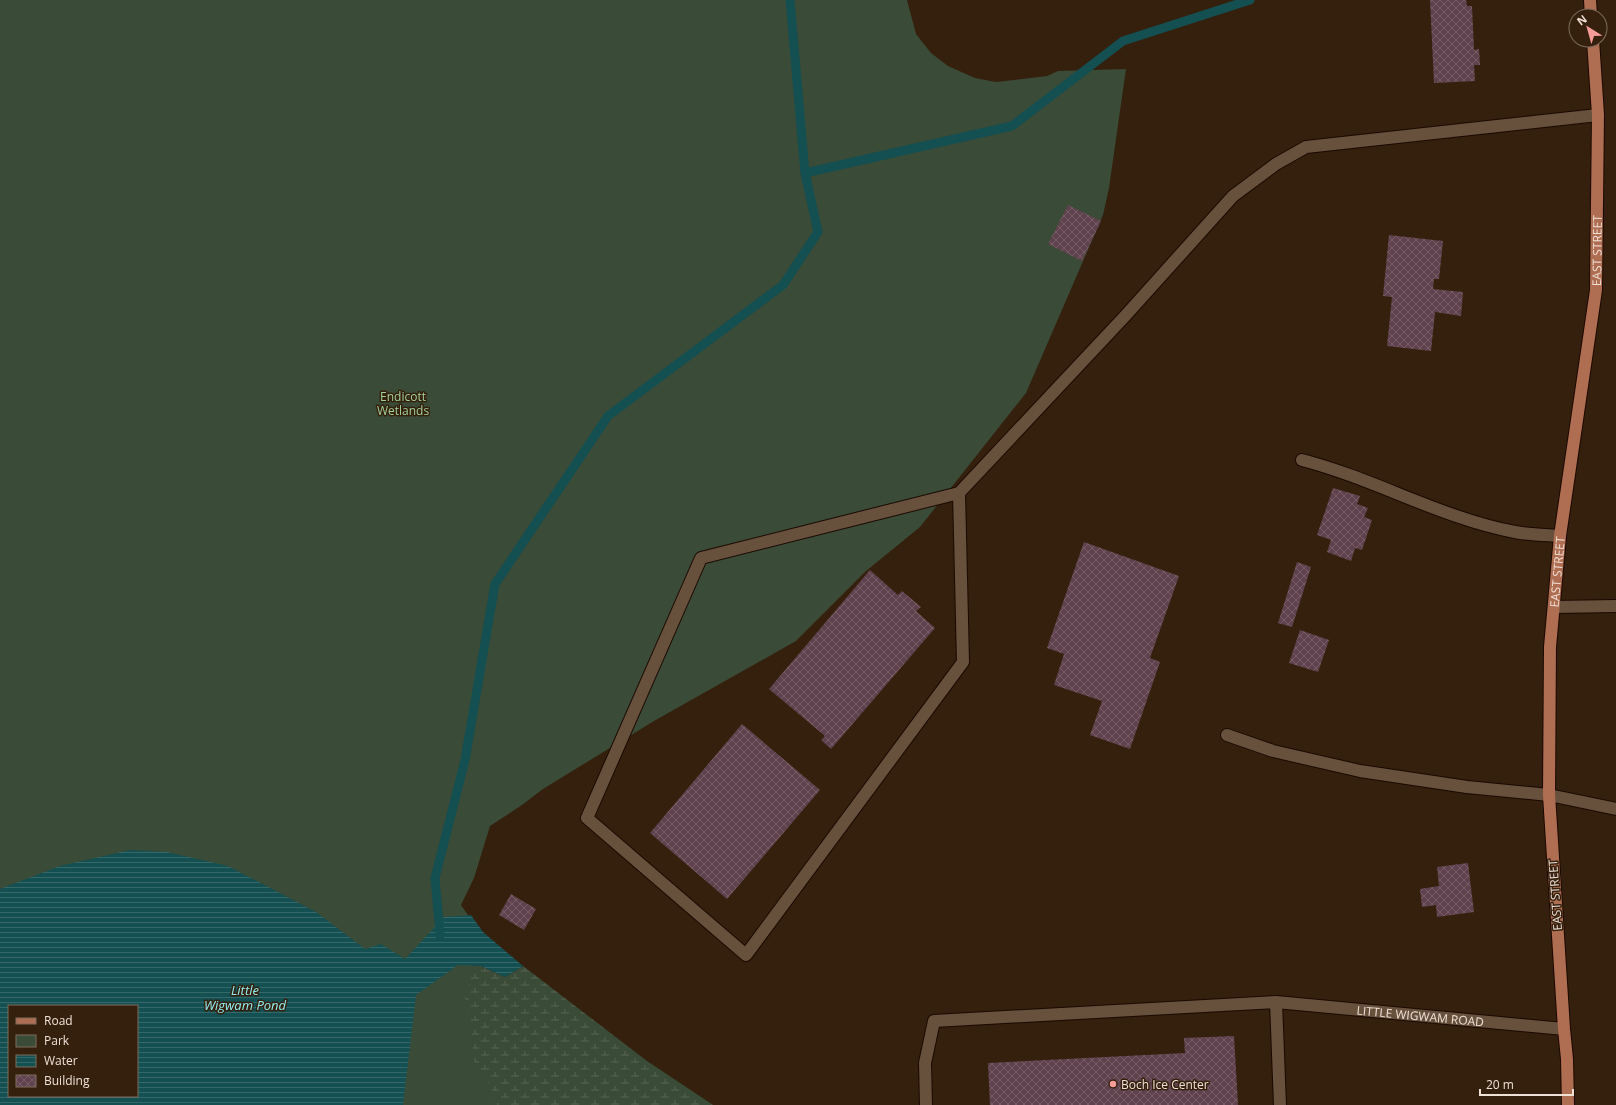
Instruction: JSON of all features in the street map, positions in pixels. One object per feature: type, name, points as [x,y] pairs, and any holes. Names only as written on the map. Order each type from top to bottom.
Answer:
[{"type":"main road","name":"EAST STREET","points":[[1568,1105],[1567,1059],[1549,795],[1550,647],[1560,536],[1596,290],[1598,114],[1594,48]]},
{"type":"street","points":[[959,493],[963,662],[746,955],[587,818],[701,558],[959,493],[1126,315],[1233,196],[1276,164],[1306,147],[1598,114]]},
{"type":"street","points":[[1302,460],[1358,478],[1474,522],[1516,533],[1560,536]]},
{"type":"street","points":[[1554,607],[1616,606]]},
{"type":"street","points":[[1227,735],[1273,751],[1360,771],[1467,787],[1549,795],[1616,809]]},
{"type":"street","points":[[1276,1002],[1280,1105]]},
{"type":"street","name":"LITTLE WIGWAM ROAD","points":[[926,1105],[925,1063],[934,1021],[1276,1002],[1564,1029]]},
{"type":"green space","name":"Endicott Wetlands","points":[[0,0],[907,0],[916,34],[931,53],[948,66],[975,78],[996,82],[1047,76],[1058,71],[1126,69],[1109,188],[1103,215],[1026,393],[920,527],[866,571],[796,641],[654,721],[543,789],[490,826],[474,878],[461,905],[468,915],[476,950],[465,998],[471,1027],[474,1061],[490,1086],[497,1105],[0,1105]]},
{"type":"green space","points":[[457,965],[481,966],[505,977],[523,966],[647,1061],[713,1105],[403,1105]]},
{"type":"water","name":"Little Wigwam Pond","points":[[130,850],[167,852],[228,866],[316,912],[365,949],[381,944],[405,959],[444,917],[471,915],[483,932],[523,966],[505,977],[481,966],[458,965],[416,995],[403,1105],[0,1105],[0,889],[60,866]]},
{"type":"building","points":[[1430,0],[1466,0],[1467,6],[1472,6],[1474,50],[1479,49],[1480,65],[1474,65],[1475,81],[1434,83]]},
{"type":"building","points":[[1068,205],[1101,221],[1082,261],[1048,244]]},
{"type":"building","points":[[1389,235],[1443,241],[1439,279],[1434,279],[1433,289],[1463,292],[1461,316],[1435,312],[1431,351],[1387,346],[1392,297],[1383,296]]},
{"type":"building","points":[[1333,488],[1360,496],[1357,504],[1368,508],[1364,517],[1372,520],[1362,550],[1355,548],[1351,561],[1327,552],[1331,540],[1317,535]]},
{"type":"building","points":[[1084,542],[1179,576],[1150,658],[1160,662],[1130,749],[1090,735],[1102,701],[1054,685],[1064,654],[1047,648]]},
{"type":"building","points":[[1297,562],[1311,567],[1292,627],[1278,623]]},
{"type":"building","points":[[870,570],[898,595],[902,591],[921,607],[916,611],[935,628],[831,749],[821,740],[825,736],[769,689]]},
{"type":"building","points":[[1300,630],[1329,640],[1318,672],[1289,663]]},
{"type":"building","points":[[742,724],[820,790],[727,899],[650,833]]},
{"type":"building","points":[[1468,863],[1474,912],[1437,917],[1436,905],[1422,907],[1420,889],[1439,886],[1437,867]]},
{"type":"building","points":[[511,894],[536,909],[524,930],[499,915]]},
{"type":"building","name":"Boch Ice Center","points":[[1234,1036],[1238,1105],[990,1105],[988,1063],[1185,1053],[1184,1038]]},
{"type":"waterway","points":[[790,0],[805,173],[1012,126],[1123,41],[1250,0]]},
{"type":"waterway","points":[[440,935],[435,878],[465,760],[495,584],[608,416],[783,285],[818,232],[805,173]]},
{"type":"place","name":"Boch Ice Center","points":[[1113,1084]]}]
